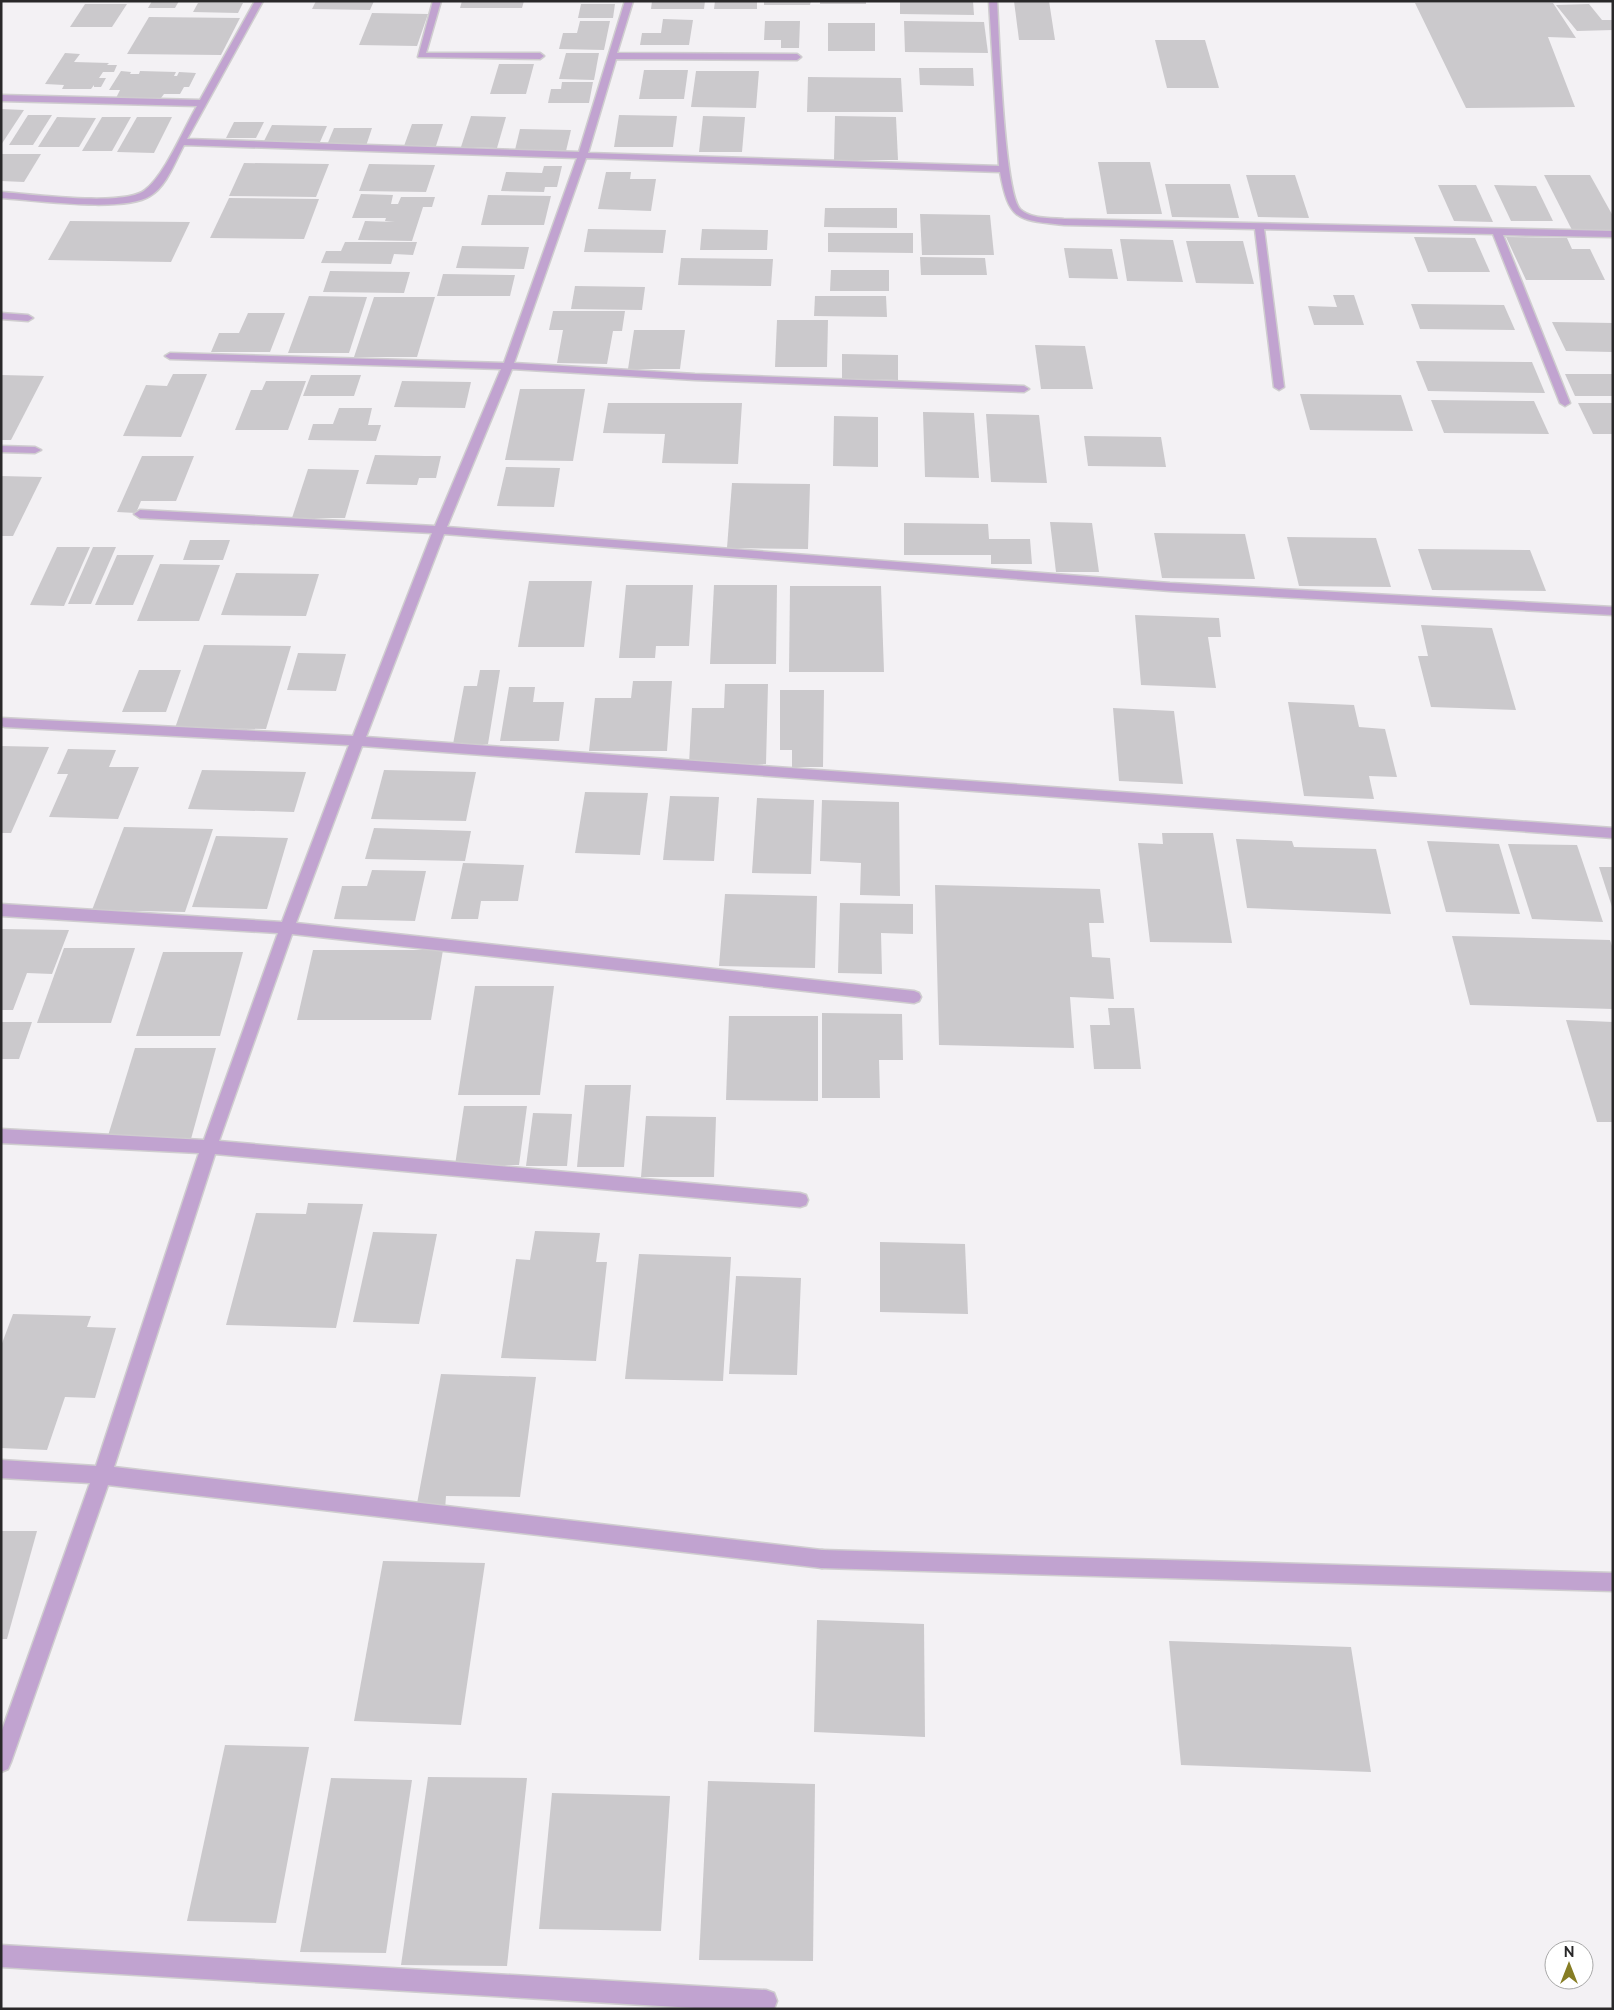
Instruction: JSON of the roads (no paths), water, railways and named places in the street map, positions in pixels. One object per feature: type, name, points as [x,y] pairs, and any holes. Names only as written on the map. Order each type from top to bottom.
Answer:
[{"type":"street","points":[[1,195],[126,200],[145,195],[158,183],[259,1]]},
{"type":"street","points":[[437,1],[421,54],[540,56]]},
{"type":"street","points":[[1,1762],[102,1475],[190,1201],[287,928],[356,741],[508,366],[582,156],[629,1]]},
{"type":"street","points":[[992,1],[1004,169],[1010,201],[1015,211],[1025,218],[1064,222],[1613,234]]},
{"type":"street","points":[[612,56],[797,57]]},
{"type":"street","points":[[1,98],[201,103]]},
{"type":"street","points":[[181,142],[1004,169]]},
{"type":"street","points":[[1259,226],[1279,387]]},
{"type":"street","points":[[1497,230],[1565,403]]},
{"type":"street","points":[[1,316],[28,318]]},
{"type":"street","points":[[170,356],[508,366],[695,377],[1024,389]]},
{"type":"street","points":[[1,449],[35,450]]},
{"type":"street","points":[[140,514],[440,530],[1170,587],[1613,611]]},
{"type":"street","points":[[5,722],[356,741],[1613,832]]},
{"type":"street","points":[[1,910],[287,928],[914,997]]},
{"type":"street","points":[[1,1136],[210,1147],[800,1200]]},
{"type":"street","points":[[1,1469],[102,1475],[822,1559],[1613,1582]]},
{"type":"street","points":[[1,1956],[766,2001]]}]
